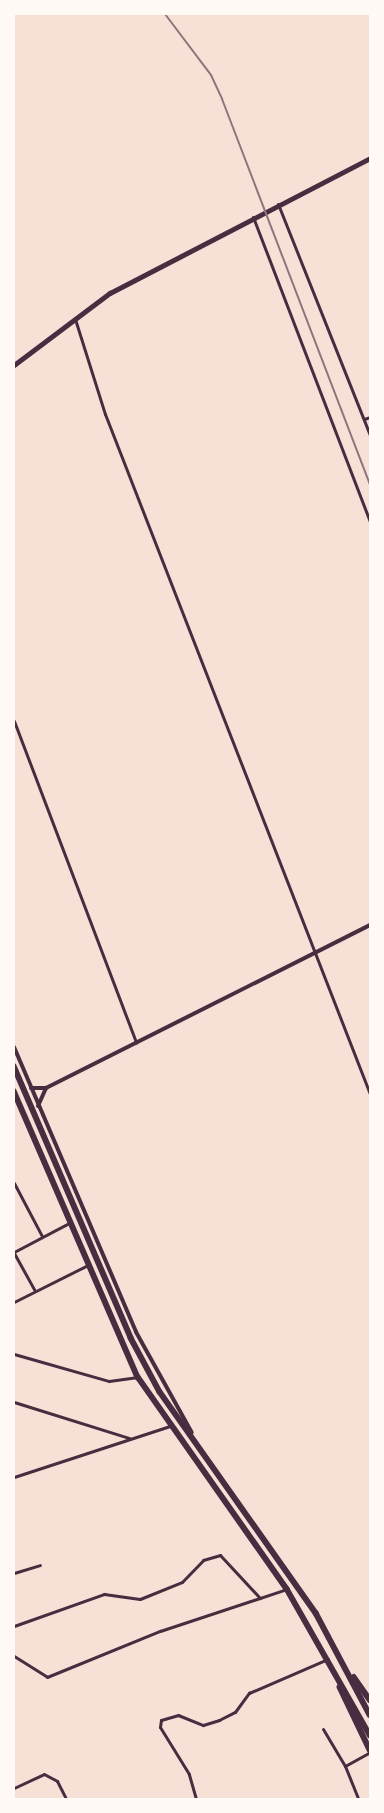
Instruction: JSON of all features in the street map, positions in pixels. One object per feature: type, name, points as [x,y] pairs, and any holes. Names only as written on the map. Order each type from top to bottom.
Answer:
[{"type":"highway","points":[[14,1066],[131,1338],[177,1418],[192,1434],[316,1613],[370,1715]]},
{"type":"highway","points":[[14,1091],[69,1223],[138,1378],[170,1426],[287,1589],[370,1735]]},
{"type":"highway","points":[[344,1664],[370,1700]]},
{"type":"highway","points":[[337,1676],[370,1751]]},
{"type":"main road","points":[[14,365],[110,293],[278,204],[370,158]]},
{"type":"street","points":[[278,204],[370,435]]},
{"type":"street","points":[[253,217],[370,522]]},
{"type":"street","points":[[74,319],[105,414],[316,951],[370,1094]]},
{"type":"street","points":[[364,419],[370,417]]},
{"type":"street","points":[[14,720],[136,1044]]},
{"type":"street","points":[[31,1088],[46,1088],[370,925]]},
{"type":"street","points":[[14,1047],[136,1332],[192,1434]]},
{"type":"street","points":[[38,1106],[46,1088]]},
{"type":"street","points":[[14,1183],[42,1236]]},
{"type":"street","points":[[35,1291],[14,1253],[42,1236],[69,1223]]},
{"type":"street","points":[[14,1302],[88,1265]]},
{"type":"street","points":[[14,1354],[109,1381],[138,1378]]},
{"type":"street","points":[[14,1402],[129,1438]]},
{"type":"street","points":[[14,1476],[170,1426]]},
{"type":"street","points":[[14,1626],[104,1594],[140,1599],[182,1582],[205,1558],[220,1555],[260,1598]]},
{"type":"street","points":[[14,1572],[40,1565]]},
{"type":"street","points":[[14,1656],[47,1677],[160,1631],[287,1589]]},
{"type":"street","points":[[196,1799],[189,1774],[160,1727],[161,1720],[178,1715],[203,1725],[219,1720],[235,1712],[249,1693],[328,1659]]},
{"type":"street","points":[[323,1730],[345,1766],[358,1799]]},
{"type":"street","points":[[345,1766],[370,1751]]},
{"type":"street","points":[[14,1788],[44,1774],[57,1781],[66,1799]]},
{"type":"railway","points":[[165,14],[211,75],[222,99],[370,485]]}]
